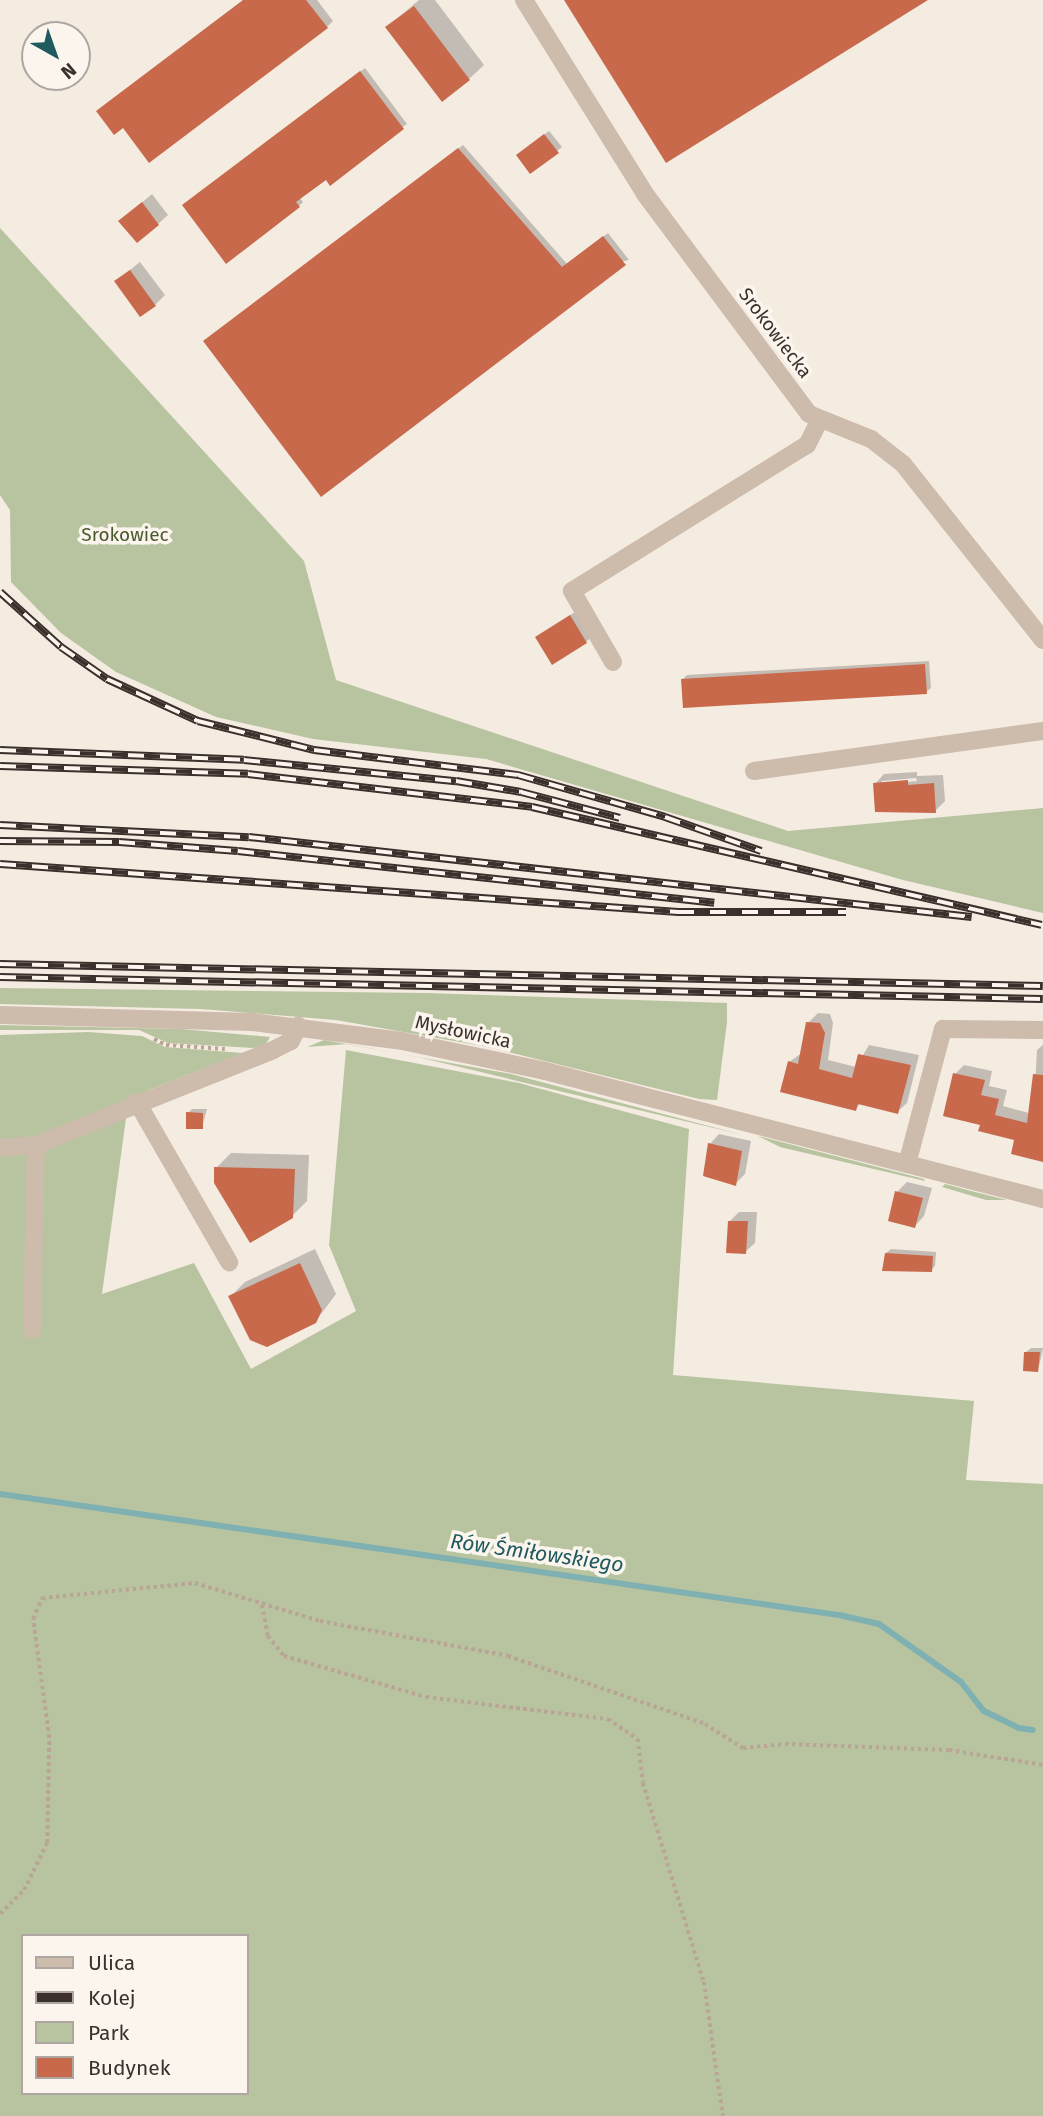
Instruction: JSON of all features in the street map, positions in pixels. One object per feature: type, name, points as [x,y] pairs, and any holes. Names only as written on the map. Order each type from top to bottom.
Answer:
[{"type":"street","name":"Srokowiecka","points":[[524,0],[645,194],[809,414],[819,421],[872,439],[903,464],[1043,640]]},
{"type":"street","points":[[613,662],[572,591],[807,445],[819,421]]},
{"type":"street","points":[[754,771],[1043,731]]},
{"type":"street","name":"Mysłowicka","points":[[0,1015],[298,1026],[504,1062],[1043,1199]]},
{"type":"street","points":[[0,1148],[37,1145],[137,1102],[273,1050],[291,1041],[298,1026]]},
{"type":"street","points":[[907,1164],[943,1029],[1043,1030]]},
{"type":"street","points":[[137,1102],[229,1262]]},
{"type":"street","points":[[32,1330],[37,1145]]},
{"type":"path","points":[[147,1035],[166,1045],[235,1049]]},
{"type":"path","points":[[0,1914],[24,1890],[47,1843],[49,1738],[33,1619],[42,1598],[195,1583],[320,1621],[508,1656],[705,1724],[743,1748],[785,1744],[949,1750],[1043,1765]]},
{"type":"path","points":[[262,1604],[268,1636],[284,1656],[426,1697],[608,1719],[638,1739],[643,1783],[704,1982],[723,2116]]},
{"type":"green space","name":"Srokowiec","points":[[0,228],[304,561],[336,680],[788,831],[1043,808],[1043,913],[903,880],[486,759],[313,739],[216,717],[116,672],[61,633],[11,582],[10,510],[0,495]]},
{"type":"green space","points":[[0,988],[426,993],[727,1003],[727,1022],[717,1100],[699,1099],[488,1047],[336,1020],[201,1009],[0,1004]]},
{"type":"green space","points":[[0,1025],[181,1029],[270,1037],[266,1044],[254,1048],[168,1043],[139,1030],[0,1030]]},
{"type":"green space","points":[[88,1032],[142,1036],[165,1047],[243,1053],[149,1090],[127,1111],[102,1294],[194,1263],[251,1369],[356,1311],[329,1245],[346,1050],[519,1083],[689,1129],[673,1375],[974,1401],[966,1480],[1043,1484],[1043,2116],[0,2116],[0,1035]]},
{"type":"green space","points":[[324,1040],[347,1044],[307,1047]]},
{"type":"green space","points":[[397,1053],[511,1074],[743,1135],[422,1058]]},
{"type":"green space","points":[[758,1136],[924,1179],[925,1181],[780,1147]]},
{"type":"green space","points":[[945,1184],[1007,1200],[986,1200],[942,1187]]},
{"type":"building","points":[[243,0],[306,0],[328,28],[149,163],[123,128],[114,135],[96,111]]},
{"type":"building","points":[[564,0],[928,0],[666,163]]},
{"type":"building","points":[[414,6],[470,80],[442,102],[385,27]]},
{"type":"building","points":[[360,71],[404,129],[330,186],[326,180],[296,202],[300,207],[226,264],[182,205]]},
{"type":"building","points":[[544,134],[559,153],[530,174],[516,155]]},
{"type":"building","points":[[458,148],[562,267],[603,236],[626,265],[321,497],[203,341]]},
{"type":"building","points":[[142,202],[159,225],[137,243],[118,221]]},
{"type":"building","points":[[130,270],[156,306],[140,317],[114,281]]},
{"type":"building","points":[[570,615],[587,643],[552,665],[535,637]]},
{"type":"building","points":[[925,664],[927,694],[683,708],[681,679]]},
{"type":"building","points":[[908,780],[908,785],[934,783],[936,813],[875,812],[873,783]]},
{"type":"building","points":[[806,1022],[820,1023],[825,1033],[819,1069],[852,1078],[858,1054],[911,1065],[898,1114],[858,1104],[856,1111],[780,1092],[788,1061],[798,1064]]},
{"type":"building","points":[[953,1073],[985,1080],[981,1095],[999,1099],[995,1115],[1027,1123],[1033,1074],[1043,1075],[1043,1162],[1011,1154],[1014,1140],[978,1131],[980,1125],[943,1116]]},
{"type":"building","points":[[186,1112],[203,1113],[203,1129],[186,1129]]},
{"type":"building","points":[[708,1143],[742,1151],[736,1186],[703,1176]]},
{"type":"building","points":[[214,1167],[295,1169],[293,1218],[250,1243],[214,1183]]},
{"type":"building","points":[[895,1191],[923,1198],[915,1228],[888,1221]]},
{"type":"building","points":[[728,1221],[748,1221],[746,1254],[726,1253]]},
{"type":"building","points":[[885,1253],[933,1256],[932,1272],[882,1271]]},
{"type":"building","points":[[300,1263],[322,1310],[316,1323],[267,1347],[250,1340],[228,1296]]},
{"type":"building","points":[[1024,1352],[1040,1352],[1038,1372],[1023,1371]]},
{"type":"waterway","name":"Rów Śmiłowskiego","points":[[0,1494],[839,1615],[879,1624],[961,1682],[984,1711],[1019,1728],[1033,1730]]},
{"type":"railway","points":[[0,592],[61,647],[107,679],[198,721],[314,750],[518,775],[665,817],[761,851]]},
{"type":"railway","points":[[0,750],[244,760],[456,781],[521,792],[620,818]]},
{"type":"railway","points":[[0,766],[248,774],[532,807],[1042,925]]},
{"type":"railway","points":[[0,825],[249,837],[972,917]]},
{"type":"railway","points":[[0,841],[119,842],[238,851],[714,903]]},
{"type":"railway","points":[[0,864],[678,912],[846,912]]},
{"type":"railway","points":[[0,964],[1043,986]]},
{"type":"railway","points":[[0,977],[1043,999]]}]
